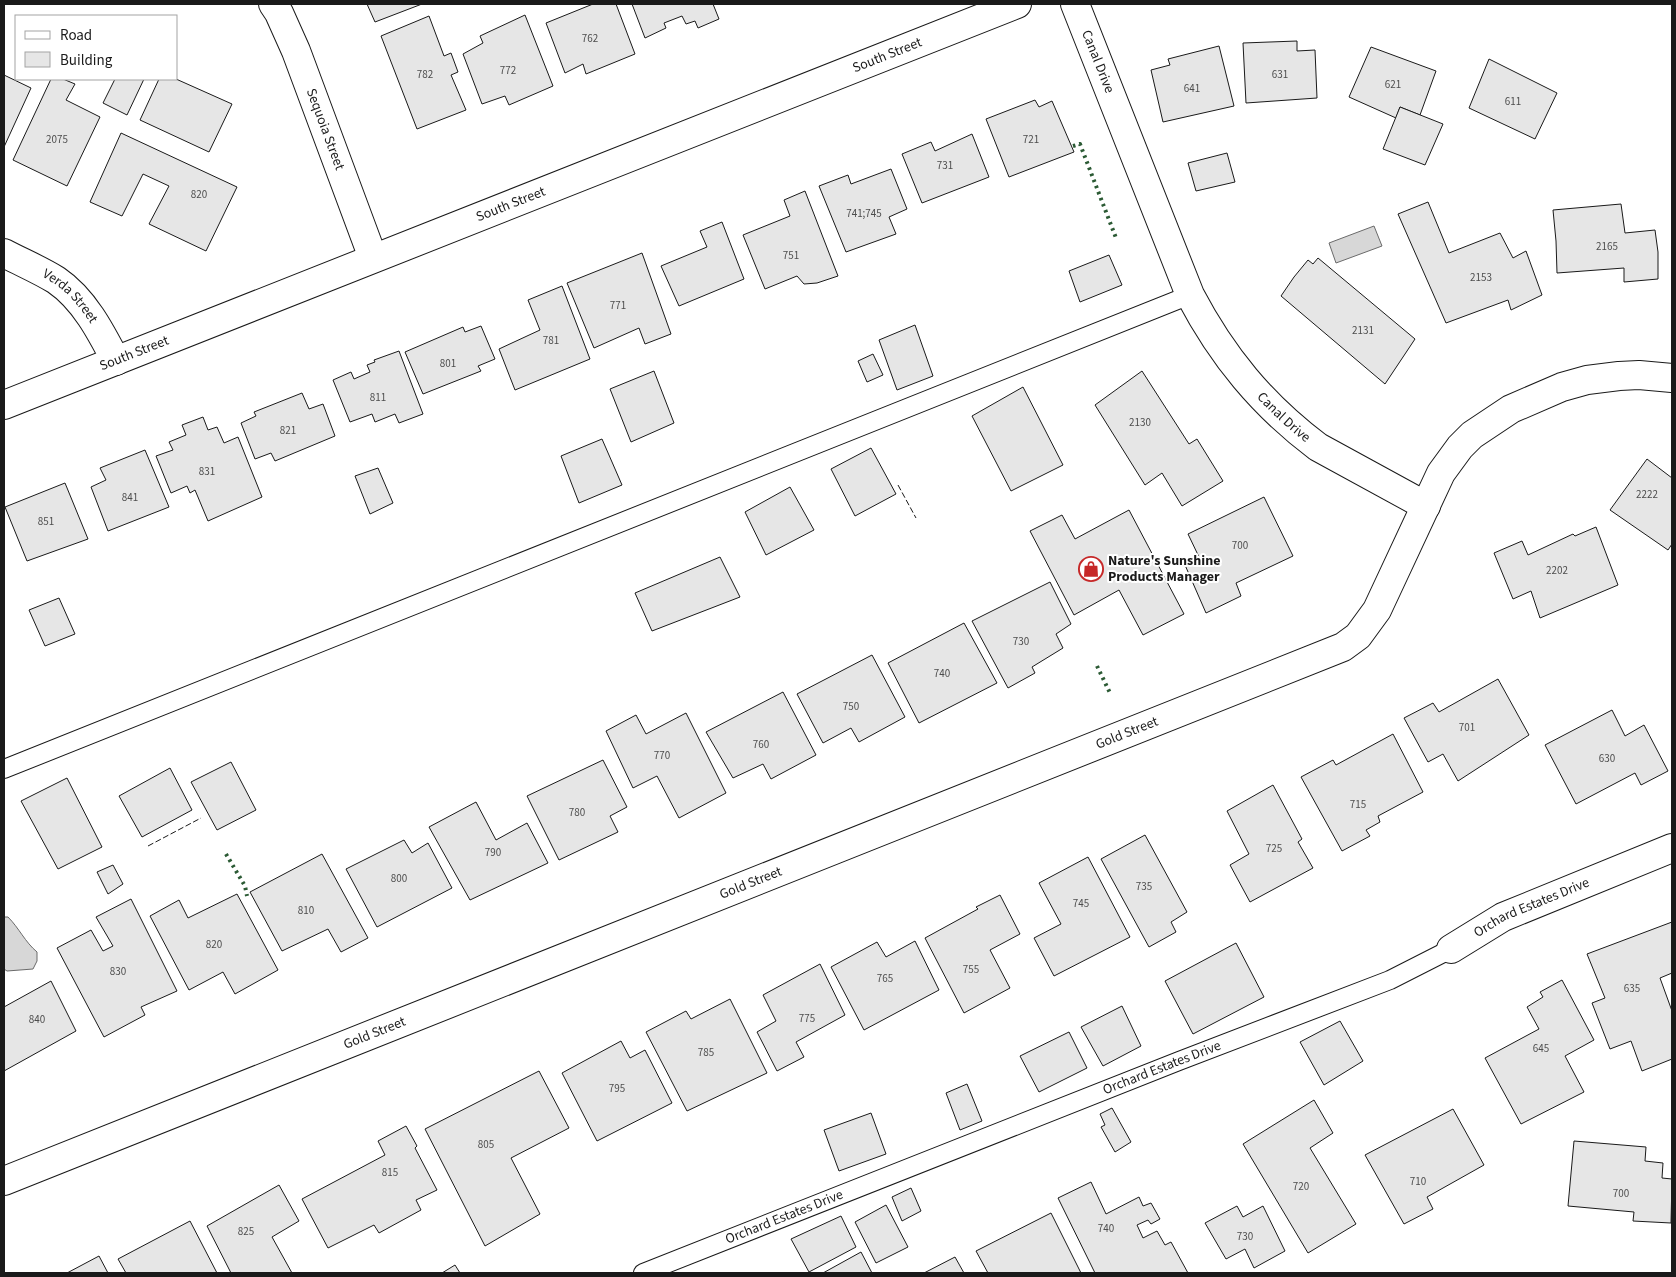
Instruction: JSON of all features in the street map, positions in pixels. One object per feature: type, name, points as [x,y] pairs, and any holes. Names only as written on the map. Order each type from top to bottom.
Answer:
[{"type":"street","name":"Sequoia Street","points":[[273,4],[296,51],[373,258]]},
{"type":"street","name":"South Street","points":[[4,405],[1017,4]]},
{"type":"street","name":"Canal Drive","points":[[1075,4],[1190,294],[1207,327],[1227,357],[1246,380],[1291,425],[1318,447],[1426,506]]},
{"type":"street","name":"Verda Street","points":[[4,253],[52,278],[68,291],[102,332],[116,361]]},
{"type":"street","points":[[1426,506],[1442,473],[1460,447],[1472,435],[1511,409],[1542,395],[1587,380],[1639,375],[1672,378]]},
{"type":"street","name":"Gold Street","points":[[4,1181],[1343,647],[1358,636],[1377,610],[1426,506]]},
{"type":"street","name":"Orchard Estates Drive","points":[[1451,949],[1503,917],[1672,848]]},
{"type":"lane","points":[[4,769],[1190,294]]},
{"type":"lane","name":"Orchard Estates Drive","points":[[643,1273],[1390,980],[1451,949]]},
{"type":"shaded area","points":[[1374,226],[1382,246],[1336,263],[1329,243]]},
{"type":"shaded area","points":[[4,917],[8,917],[37,952],[37,961],[33,969],[7,971],[4,969]]},
{"type":"building","points":[[367,4],[422,4],[375,22]]},
{"type":"building","points":[[593,4],[616,4],[635,54],[586,74],[583,64],[565,73],[546,23]]},
{"type":"building","points":[[632,4],[713,4],[719,19],[698,28],[695,21],[686,24],[682,16],[664,23],[666,28],[645,38]]},
{"type":"building","points":[[525,15],[553,86],[509,105],[505,96],[482,104],[463,54],[483,43],[480,36]]},
{"type":"building","points":[[429,16],[444,56],[451,53],[458,72],[451,75],[466,110],[417,129],[381,36]]},
{"type":"building","points":[[1297,41],[1297,51],[1315,50],[1317,98],[1246,103],[1243,43]]},
{"type":"building","points":[[1219,46],[1234,106],[1163,122],[1151,70],[1170,65],[1168,59]]},
{"type":"building","points":[[1371,47],[1436,71],[1420,115],[1400,107],[1396,118],[1349,97]]},
{"type":"building","points":[[1489,59],[1557,93],[1535,139],[1469,108]]},
{"type":"building","points":[[4,75],[31,88],[4,147]]},
{"type":"building","points":[[51,80],[65,80],[75,84],[66,100],[100,117],[67,186],[13,160]]},
{"type":"building","points":[[114,80],[144,80],[127,115],[103,103]]},
{"type":"building","points":[[159,80],[178,80],[232,104],[209,152],[140,120]]},
{"type":"building","points":[[1035,100],[1039,107],[1052,101],[1074,152],[1009,177],[986,119]]},
{"type":"building","points":[[1400,107],[1443,124],[1425,165],[1383,149]]},
{"type":"building","points":[[121,133],[237,187],[206,251],[149,224],[169,186],[143,174],[122,216],[90,202]]},
{"type":"building","points":[[972,134],[989,177],[922,203],[902,154],[931,142],[935,151]]},
{"type":"building","points":[[1227,153],[1235,182],[1196,191],[1188,163]]},
{"type":"building","points":[[891,169],[907,209],[889,217],[896,234],[846,252],[819,186],[848,175],[851,184]]},
{"type":"building","points":[[805,191],[838,276],[817,283],[804,284],[797,276],[765,289],[743,235],[790,216],[784,200]]},
{"type":"building","points":[[1428,202],[1449,253],[1500,233],[1513,258],[1526,251],[1542,295],[1511,310],[1508,300],[1446,323],[1398,214]]},
{"type":"building","points":[[1621,204],[1625,233],[1655,230],[1658,252],[1658,279],[1624,282],[1624,268],[1557,273],[1553,210]]},
{"type":"building","points":[[722,222],[744,279],[679,306],[661,266],[707,247],[700,231]]},
{"type":"building","points":[[642,253],[671,334],[645,344],[639,328],[594,348],[567,283]]},
{"type":"building","points":[[1109,255],[1122,285],[1080,302],[1069,271]]},
{"type":"building","points":[[1318,258],[1415,339],[1385,384],[1281,296],[1308,260],[1313,264]]},
{"type":"building","points":[[562,286],[590,359],[515,390],[499,349],[540,330],[528,300]]},
{"type":"building","points":[[915,325],[933,376],[897,390],[879,340]]},
{"type":"building","points":[[481,326],[495,359],[478,366],[481,371],[423,394],[405,352],[463,327],[465,332]]},
{"type":"building","points":[[399,351],[423,414],[399,423],[395,414],[375,422],[372,414],[350,422],[333,380],[351,372],[354,379],[370,372],[367,365],[375,362],[374,360]]},
{"type":"building","points":[[873,354],[883,375],[867,382],[858,361]]},
{"type":"building","points":[[654,371],[674,423],[631,442],[610,389]]},
{"type":"building","points":[[1142,371],[1189,444],[1197,439],[1223,481],[1182,506],[1162,473],[1145,485],[1095,405]]},
{"type":"building","points":[[1023,387],[1063,465],[1011,491],[972,416]]},
{"type":"building","points":[[302,393],[309,409],[323,404],[335,436],[275,461],[271,453],[255,459],[241,423],[256,416],[254,412]]},
{"type":"building","points":[[203,417],[208,430],[217,427],[224,443],[238,437],[262,497],[208,521],[195,490],[190,493],[187,486],[171,493],[156,456],[173,450],[169,442],[186,435],[182,425]]},
{"type":"building","points":[[602,439],[622,485],[579,503],[561,456]]},
{"type":"building","points":[[871,448],[896,494],[855,516],[831,469]]},
{"type":"building","points":[[145,450],[169,507],[108,531],[91,487],[106,480],[100,468]]},
{"type":"building","points":[[1647,459],[1672,478],[1672,544],[1668,550],[1610,510]]},
{"type":"building","points":[[378,468],[393,503],[370,514],[355,476]]},
{"type":"building","points":[[65,483],[88,539],[27,561],[5,507]]},
{"type":"building","points":[[790,487],[814,530],[766,555],[745,512]]},
{"type":"building","points":[[1264,497],[1293,556],[1236,583],[1241,596],[1206,613],[1185,565],[1199,557],[1188,534]]},
{"type":"building","points":[[1129,510],[1184,614],[1143,635],[1119,590],[1074,615],[1030,531],[1062,515],[1075,539]]},
{"type":"building","points":[[1596,527],[1618,585],[1540,618],[1531,591],[1513,599],[1494,553],[1522,541],[1528,555],[1573,534],[1575,536]]},
{"type":"building","points":[[720,557],[740,597],[652,631],[635,593]]},
{"type":"building","points":[[1050,582],[1071,624],[1056,634],[1063,648],[1032,667],[1035,673],[1008,688],[972,621]]},
{"type":"building","points":[[59,598],[75,634],[45,646],[29,610]]},
{"type":"building","points":[[964,623],[997,683],[919,723],[888,663]]},
{"type":"building","points":[[872,655],[905,717],[859,742],[851,728],[823,743],[797,694]]},
{"type":"building","points":[[1498,679],[1529,735],[1458,781],[1443,754],[1428,762],[1404,718],[1433,703],[1439,712]]},
{"type":"building","points":[[783,692],[816,755],[771,779],[763,764],[733,778],[706,732]]},
{"type":"building","points":[[1612,710],[1625,736],[1644,725],[1668,771],[1641,785],[1635,773],[1576,804],[1545,745]]},
{"type":"building","points":[[686,713],[726,793],[679,818],[657,776],[633,788],[606,731],[636,715],[646,734]]},
{"type":"building","points":[[1393,734],[1423,792],[1378,816],[1380,822],[1366,830],[1370,836],[1342,851],[1301,777],[1333,760],[1336,765]]},
{"type":"building","points":[[603,760],[627,807],[610,816],[618,832],[559,860],[527,796]]},
{"type":"building","points":[[231,762],[256,810],[217,830],[191,782]]},
{"type":"building","points":[[170,768],[192,810],[142,837],[119,796]]},
{"type":"building","points":[[67,778],[102,847],[58,869],[21,801]]},
{"type":"building","points":[[1273,785],[1302,839],[1298,842],[1313,868],[1250,902],[1230,865],[1249,854],[1227,811]]},
{"type":"building","points":[[476,802],[496,840],[527,823],[548,863],[470,900],[429,827]]},
{"type":"building","points":[[1145,835],[1187,912],[1171,922],[1176,932],[1149,947],[1101,859]]},
{"type":"building","points":[[404,840],[412,853],[428,843],[452,888],[377,927],[346,869]]},
{"type":"building","points":[[322,854],[368,938],[341,952],[328,929],[282,951],[250,892]]},
{"type":"building","points":[[1088,857],[1130,937],[1054,976],[1034,938],[1061,924],[1039,883]]},
{"type":"building","points":[[113,865],[123,884],[108,894],[97,872]]},
{"type":"building","points":[[237,894],[278,970],[235,994],[223,972],[189,990],[150,916],[179,900],[188,918]]},
{"type":"building","points":[[1000,895],[1020,934],[990,950],[1010,988],[964,1013],[925,938],[978,909],[976,907]]},
{"type":"building","points":[[131,899],[177,991],[141,1007],[145,1015],[104,1037],[57,948],[91,930],[103,951],[113,946],[96,917]]},
{"type":"building","points":[[1672,922],[1672,973],[1660,978],[1672,1011],[1672,1059],[1642,1071],[1631,1041],[1610,1049],[1592,1003],[1605,998],[1587,954]]},
{"type":"building","points":[[915,941],[939,990],[864,1030],[831,967],[877,942],[886,957]]},
{"type":"building","points":[[1236,943],[1264,997],[1193,1034],[1165,981]]},
{"type":"building","points":[[820,964],[845,1015],[796,1042],[804,1057],[777,1071],[757,1032],[776,1021],[763,995]]},
{"type":"building","points":[[1562,980],[1594,1040],[1565,1056],[1584,1092],[1521,1124],[1485,1058],[1539,1029],[1527,1007],[1543,997],[1540,992]]},
{"type":"building","points":[[51,981],[76,1031],[4,1071],[4,1007]]},
{"type":"building","points":[[730,999],[767,1073],[687,1111],[646,1032],[686,1011],[691,1019]]},
{"type":"building","points":[[1122,1006],[1141,1046],[1103,1066],[1081,1027]]},
{"type":"building","points":[[1340,1021],[1363,1061],[1324,1085],[1300,1042]]},
{"type":"building","points":[[1069,1032],[1087,1068],[1039,1092],[1020,1056]]},
{"type":"building","points":[[621,1041],[630,1058],[645,1050],[672,1103],[597,1141],[562,1073]]},
{"type":"building","points":[[539,1071],[569,1128],[511,1158],[540,1214],[485,1246],[425,1129]]},
{"type":"building","points":[[967,1084],[982,1121],[960,1130],[946,1093]]},
{"type":"building","points":[[1314,1100],[1333,1133],[1310,1148],[1356,1224],[1308,1253],[1243,1144]]},
{"type":"building","points":[[1112,1108],[1131,1142],[1115,1152],[1101,1127],[1105,1125],[1100,1114]]},
{"type":"building","points":[[1453,1109],[1484,1165],[1427,1197],[1433,1209],[1404,1224],[1365,1155]]},
{"type":"building","points":[[871,1113],[886,1154],[839,1171],[824,1130]]},
{"type":"building","points":[[406,1126],[437,1190],[416,1200],[421,1210],[379,1233],[374,1225],[328,1248],[302,1199],[385,1155],[378,1141]]},
{"type":"building","points":[[1574,1141],[1646,1147],[1645,1161],[1663,1163],[1662,1178],[1672,1179],[1671,1223],[1633,1221],[1634,1212],[1568,1206]]},
{"type":"building","points":[[1091,1182],[1106,1214],[1139,1197],[1143,1206],[1151,1203],[1160,1219],[1151,1224],[1148,1220],[1137,1225],[1143,1238],[1157,1231],[1165,1245],[1171,1242],[1188,1273],[1095,1273],[1058,1198]]},
{"type":"building","points":[[279,1185],[299,1221],[272,1237],[292,1273],[231,1273],[207,1226]]},
{"type":"building","points":[[911,1188],[921,1211],[902,1221],[892,1197]]},
{"type":"building","points":[[886,1205],[908,1247],[876,1263],[855,1222]]},
{"type":"building","points":[[1237,1206],[1243,1217],[1263,1206],[1285,1251],[1254,1268],[1245,1249],[1226,1259],[1205,1223]]},
{"type":"building","points":[[1051,1213],[1081,1273],[988,1273],[976,1251]]},
{"type":"building","points":[[841,1216],[856,1247],[809,1272],[791,1239]]},
{"type":"building","points":[[190,1221],[217,1273],[126,1273],[118,1259]]},
{"type":"building","points":[[861,1252],[872,1273],[823,1273]]},
{"type":"building","points":[[99,1256],[108,1273],[67,1273]]},
{"type":"building","points":[[955,1257],[964,1273],[924,1273]]},
{"type":"building","points":[[455,1265],[460,1273],[442,1273]]},
{"type":"hedge","points":[[1073,146],[1080,144],[1116,238]]},
{"type":"hedge","points":[[1097,666],[1110,693]]},
{"type":"hedge","points":[[226,854],[245,886],[247,896]]},
{"type":"fence","points":[[898,485],[916,518]]},
{"type":"fence","points":[[148,846],[201,818]]},
{"type":"place","name":"Nature's Sunshine Products Manager","points":[[1091,569]]}]
